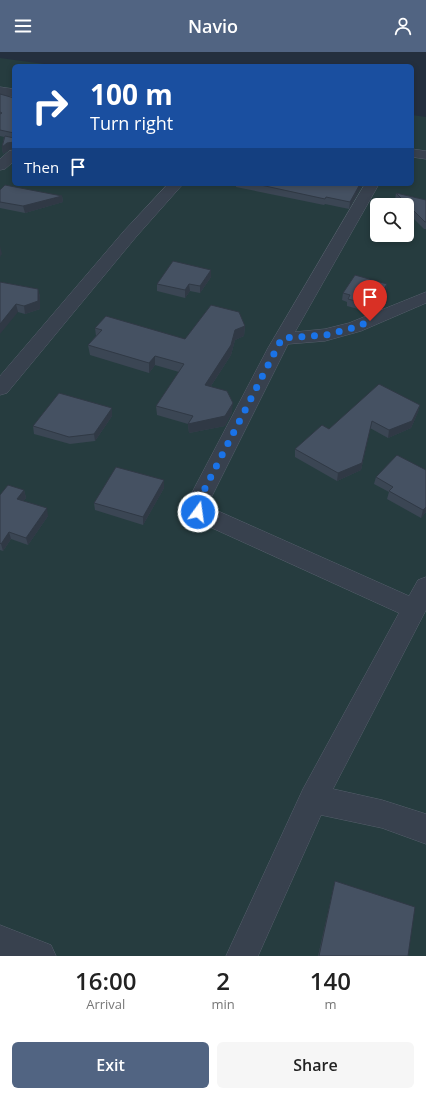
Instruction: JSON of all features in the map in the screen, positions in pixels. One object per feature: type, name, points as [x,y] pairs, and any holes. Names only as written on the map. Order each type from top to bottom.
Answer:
[{"type":"street","points":[[0,91],[12,93]]},
{"type":"street","points":[[414,153],[426,155]]},
{"type":"street","points":[[0,166],[12,156]]},
{"type":"street","points":[[0,389],[130,234],[174,186]]},
{"type":"street","points":[[242,956],[313,799],[420,598],[198,512],[198,502],[282,338],[371,186]]},
{"type":"street","points":[[282,338],[326,335],[356,327],[426,297]]},
{"type":"street","points":[[313,799],[382,814],[426,829]]},
{"type":"street","points":[[0,941],[40,956]]},
{"type":"green space","points":[[0,58],[44,64],[12,64],[12,186],[414,186],[414,115],[426,117],[426,956],[0,956]]},
{"type":"building","points":[[0,94],[12,97],[12,133],[0,130],[0,114],[2,113],[0,112]]},
{"type":"building","points":[[5,136],[12,138],[12,142],[7,143],[2,147]]},
{"type":"building","points":[[5,185],[62,196],[23,206],[0,202],[0,190]]},
{"type":"building","points":[[265,186],[359,186],[350,202],[326,197],[325,199]]},
{"type":"building","points":[[396,193],[426,200],[426,222],[414,211],[414,198],[401,198]]},
{"type":"building","points":[[173,261],[211,270],[200,286],[189,284],[185,290],[157,284]]},
{"type":"building","points":[[355,275],[387,284],[377,300],[367,298],[363,303],[348,299],[350,295],[343,293]]},
{"type":"building","points":[[0,282],[38,289],[38,301],[24,306],[16,304],[0,324]]},
{"type":"building","points":[[211,305],[239,312],[245,326],[235,330],[231,345],[205,385],[227,391],[233,403],[225,416],[188,424],[193,416],[156,406],[184,364],[155,356],[149,363],[88,345],[102,330],[95,328],[106,316],[185,339]]},
{"type":"building","points":[[379,384],[420,405],[412,421],[389,430],[372,421],[362,463],[338,473],[295,449],[322,425],[329,429]]},
{"type":"building","points":[[59,393],[112,408],[94,434],[69,437],[33,426]]},
{"type":"building","points":[[397,455],[426,470],[426,507],[423,510],[389,491],[393,487],[376,477]]},
{"type":"building","points":[[116,467],[164,480],[143,517],[94,503]]},
{"type":"building","points":[[8,485],[24,490],[17,499],[47,508],[26,538],[9,532],[1,544],[0,495]]},
{"type":"building","points":[[335,881],[415,907],[408,956],[319,956]]},
{"type":"route","points":[[198,512],[198,502],[282,338],[326,335],[356,327],[370,321]]}]
